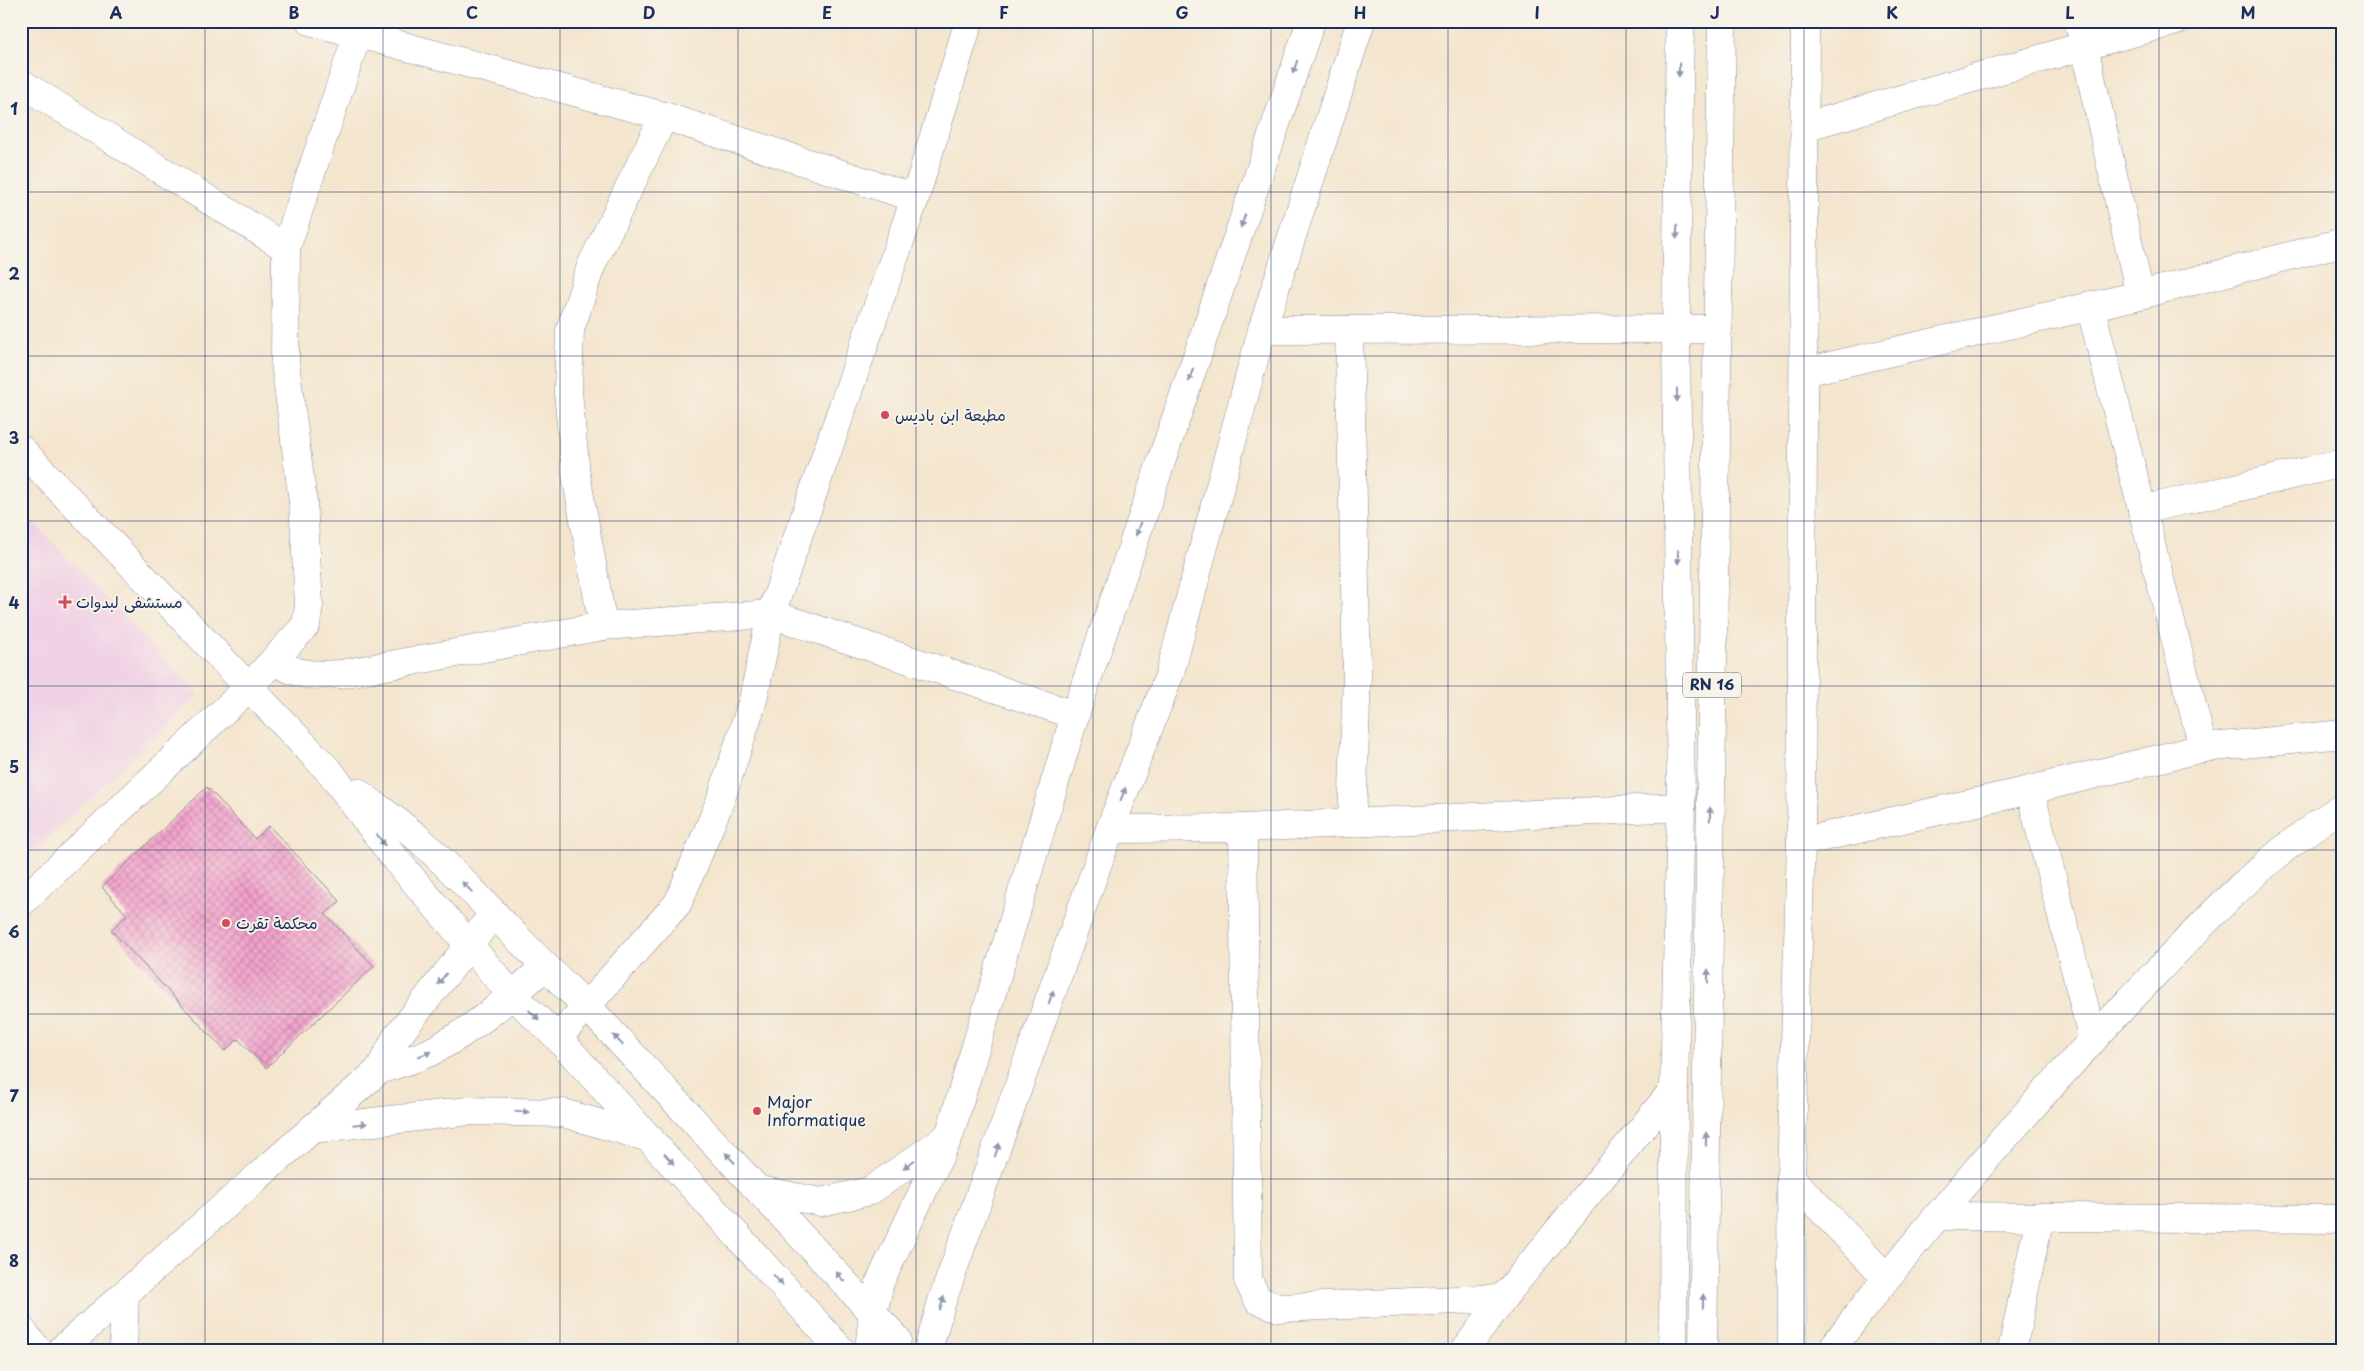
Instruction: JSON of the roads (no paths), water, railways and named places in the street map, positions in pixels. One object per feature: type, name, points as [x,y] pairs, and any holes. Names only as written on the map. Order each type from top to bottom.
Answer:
[{"type":"street","points":[[310,21],[360,28],[664,116],[915,198]]},
{"type":"street","points":[[558,1038],[678,903],[721,799],[753,700],[771,614],[915,198],[969,21]]},
{"type":"street","points":[[1309,22],[1075,715],[949,1136],[880,1282],[873,1313],[879,1346],[908,1340],[926,1350],[1110,829],[1170,673],[1262,330],[1361,21]]},
{"type":"street","name":"RN 16","points":[[1672,1350],[1674,1089],[1681,807],[1676,330],[1680,21]]},
{"type":"street","name":"RN 16","points":[[1703,1350],[1722,21]]},
{"type":"street","points":[[1792,1350],[1790,1178],[1801,842],[1805,21]]},
{"type":"street","points":[[1804,127],[2082,34],[2176,21]]},
{"type":"street","points":[[21,903],[249,687],[306,626],[310,605],[303,502],[285,362],[286,248],[360,28]]},
{"type":"street","points":[[2082,34],[2140,295]]},
{"type":"street","points":[[21,83],[286,248]]},
{"type":"street","points":[[603,626],[576,475],[568,392],[570,330],[591,266],[664,116]]},
{"type":"street","points":[[1804,372],[2140,295],[2343,242]]},
{"type":"street","points":[[2090,305],[2202,748]]},
{"type":"street","points":[[1262,330],[1718,329]]},
{"type":"street","points":[[1349,330],[1357,673],[1352,822]]},
{"type":"street","points":[[21,449],[332,772],[420,840],[494,913],[544,967],[586,1005],[873,1313]]},
{"type":"street","points":[[2142,510],[2343,463]]},
{"type":"street","points":[[274,662],[300,674],[341,674],[603,626],[771,614],[1075,715]]},
{"type":"street","points":[[1801,842],[2030,790],[2202,748],[2343,734]]},
{"type":"street","points":[[332,772],[396,860],[513,996],[558,1038],[841,1350]]},
{"type":"street","points":[[2030,790],[2093,1040]]},
{"type":"street","points":[[1110,829],[1243,828],[1681,807]]},
{"type":"street","points":[[1831,1350],[1886,1277],[1937,1216],[2093,1040],[2217,908],[2284,849],[2343,807]]},
{"type":"street","points":[[1243,828],[1248,1280],[1258,1300],[1279,1308],[1503,1298]]},
{"type":"street","points":[[61,1350],[379,1070],[396,1038],[494,913]]},
{"type":"street","points":[[379,1070],[432,1051],[452,1039],[513,996],[544,967]]},
{"type":"street","points":[[1465,1350],[1503,1298],[1674,1089]]},
{"type":"street","points":[[312,1129],[469,1111],[563,1113],[650,1138]]},
{"type":"street","points":[[759,1190],[821,1202],[870,1191],[949,1136]]},
{"type":"street","points":[[1790,1178],[1886,1277]]},
{"type":"street","points":[[1937,1216],[2343,1219]]},
{"type":"street","points":[[2012,1350],[2040,1216]]},
{"type":"street","points":[[123,1350],[125,1294]]},
{"type":"street","points":[[21,1329],[38,1350]]},
{"type":"place","name":"مطبعة ابن باديس","points":[[885,415]]},
{"type":"place","name":"مستشفى لبدوات","points":[[65,602]]},
{"type":"place","name":"محكمة تقرت","points":[[226,923]]},
{"type":"place","name":"Major Informatique","points":[[757,1111]]}]
